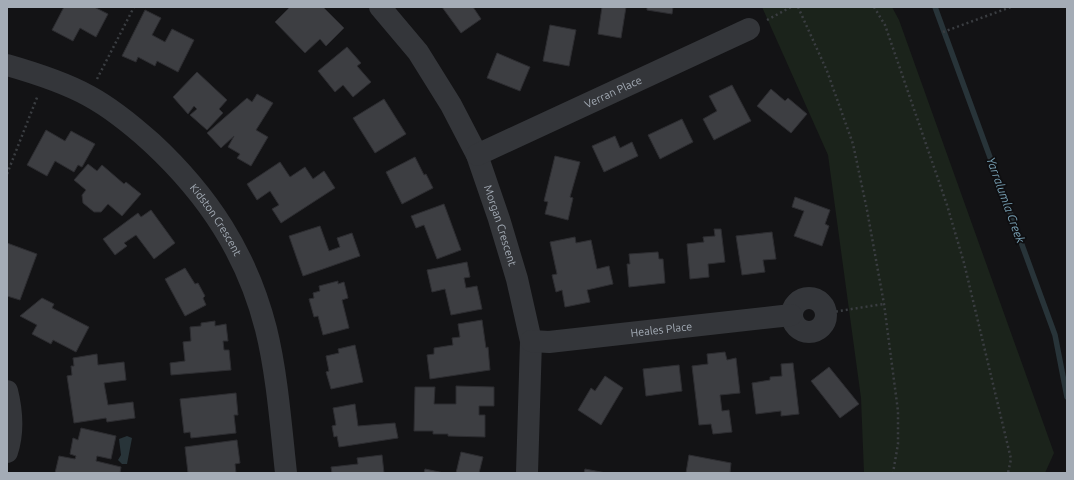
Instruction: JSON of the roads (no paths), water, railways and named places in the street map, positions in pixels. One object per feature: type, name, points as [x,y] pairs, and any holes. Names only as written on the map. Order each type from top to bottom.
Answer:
[{"type":"street","name":"Morgan Crescent","points":[[380,7],[418,52],[451,105],[477,155],[517,280],[531,341],[527,473]]},
{"type":"street","name":"Verran Place","points":[[477,155],[749,29]]},
{"type":"street","name":"Kidston Crescent","points":[[7,65],[46,76],[88,95],[132,124],[179,168],[214,213],[239,255],[250,279],[266,329],[277,396],[286,473]]},
{"type":"street","name":"Heales Place","points":[[531,341],[549,342],[792,315],[792,320],[798,328],[810,332],[818,330],[824,323],[826,313]]},
{"type":"street","points":[[7,390],[12,410],[10,441],[7,452]]},
{"type":"waterway","name":"Yarralumla Creek","points":[[935,7],[1055,335],[1067,397]]}]
